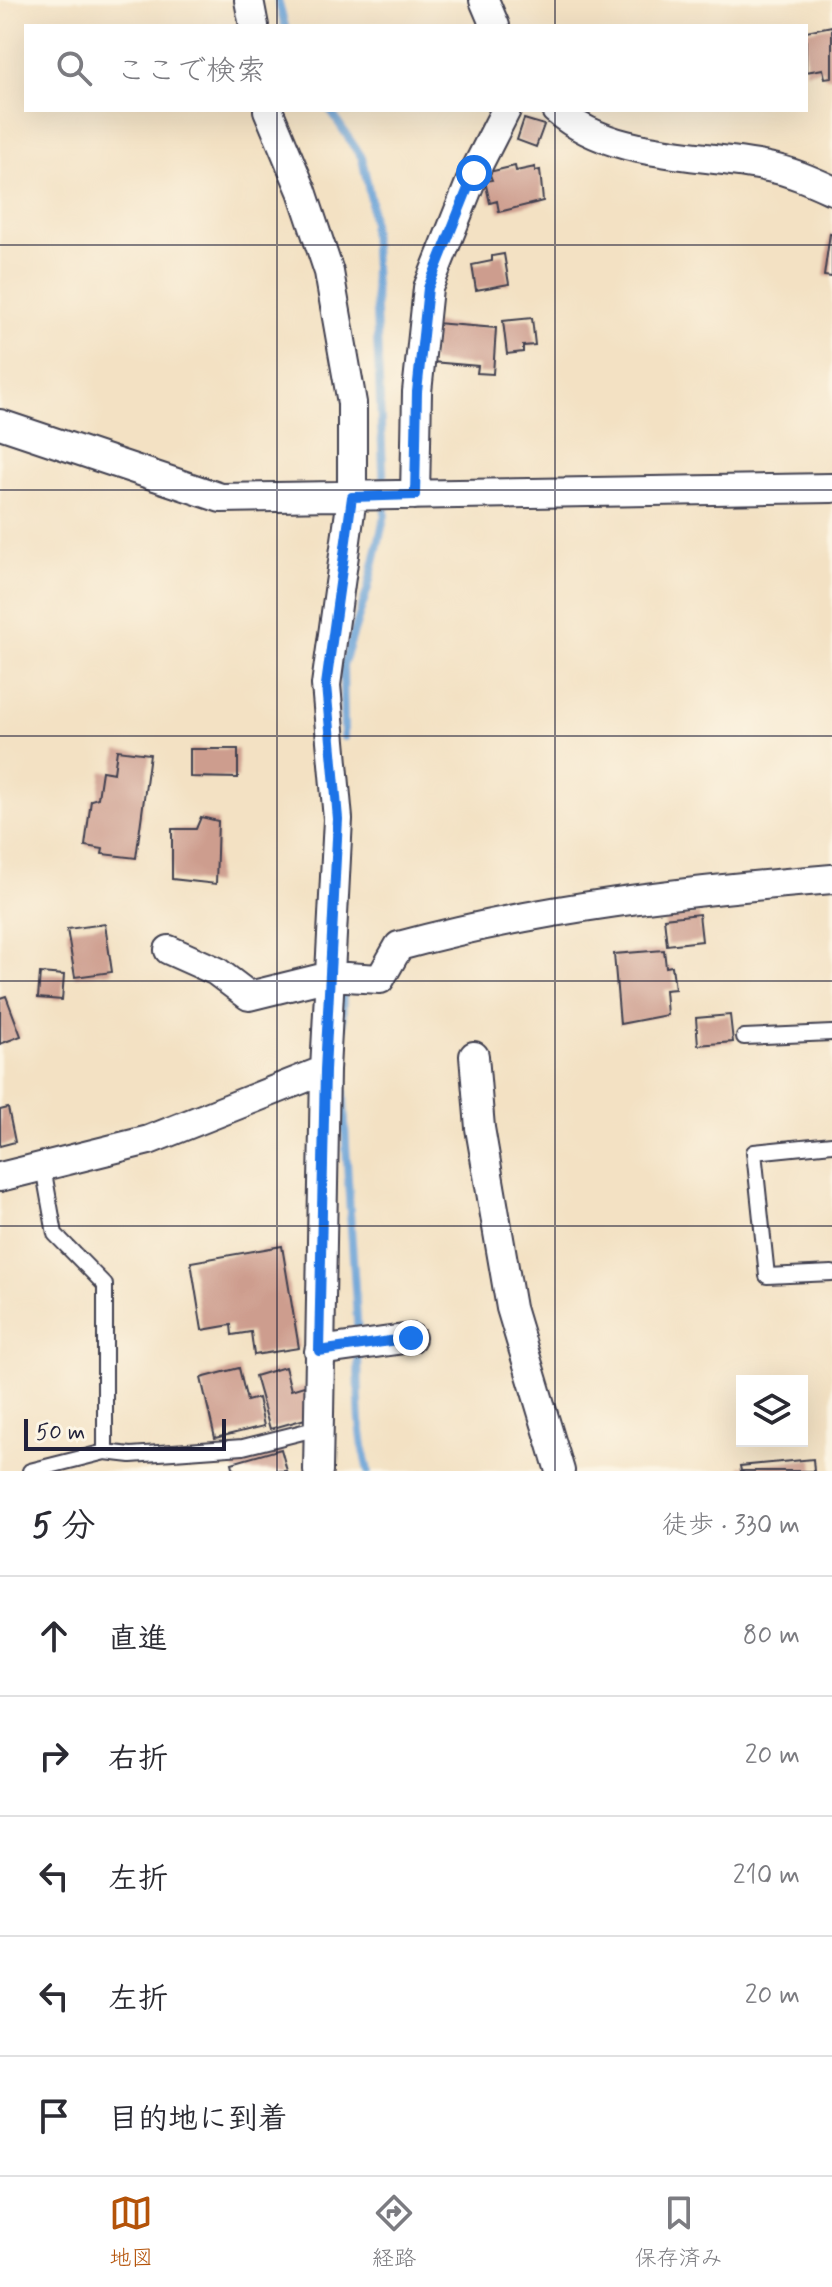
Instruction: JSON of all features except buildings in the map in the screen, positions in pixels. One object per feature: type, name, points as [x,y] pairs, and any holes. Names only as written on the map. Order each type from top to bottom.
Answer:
[{"type":"street","points":[[249,0],[254,24]]},
{"type":"street","points":[[484,0],[494,24]]},
{"type":"street","points":[[269,112],[302,191],[329,272],[352,403],[356,497],[326,685],[338,819],[325,1070],[329,1349],[319,1428],[318,1471]]},
{"type":"street","points":[[407,496],[428,288],[474,173],[505,112]]},
{"type":"street","points":[[559,112],[597,138],[641,148],[770,167],[832,190]]},
{"type":"street","points":[[0,424],[117,466],[221,498],[832,488]]},
{"type":"street","points":[[169,950],[216,971],[249,996],[330,976],[380,979],[399,946],[445,933],[679,892],[832,879]]},
{"type":"street","points":[[474,1056],[480,1128],[511,1308],[560,1471]]},
{"type":"street","points":[[0,1177],[149,1140],[325,1070]]},
{"type":"street","points":[[329,1349],[411,1338]]},
{"type":"lane","points":[[744,1037],[832,1033]]},
{"type":"lane","points":[[832,1144],[754,1152],[767,1276],[832,1273]]},
{"type":"lane","points":[[43,1167],[55,1234],[105,1285],[105,1452]]},
{"type":"lane","points":[[30,1471],[105,1452],[131,1455],[243,1447],[319,1428]]},
{"type":"waterway","points":[[278,0],[284,24]]},
{"type":"waterway","points":[[331,112],[362,158],[371,201],[385,514],[368,588],[343,666],[344,737]]},
{"type":"waterway","points":[[343,982],[344,1108],[360,1415],[368,1471]]},
{"type":"route","points":[[411,1338],[319,1351],[325,1070],[338,819],[326,685],[352,497],[415,495],[417,392],[428,288],[474,173]]}]
